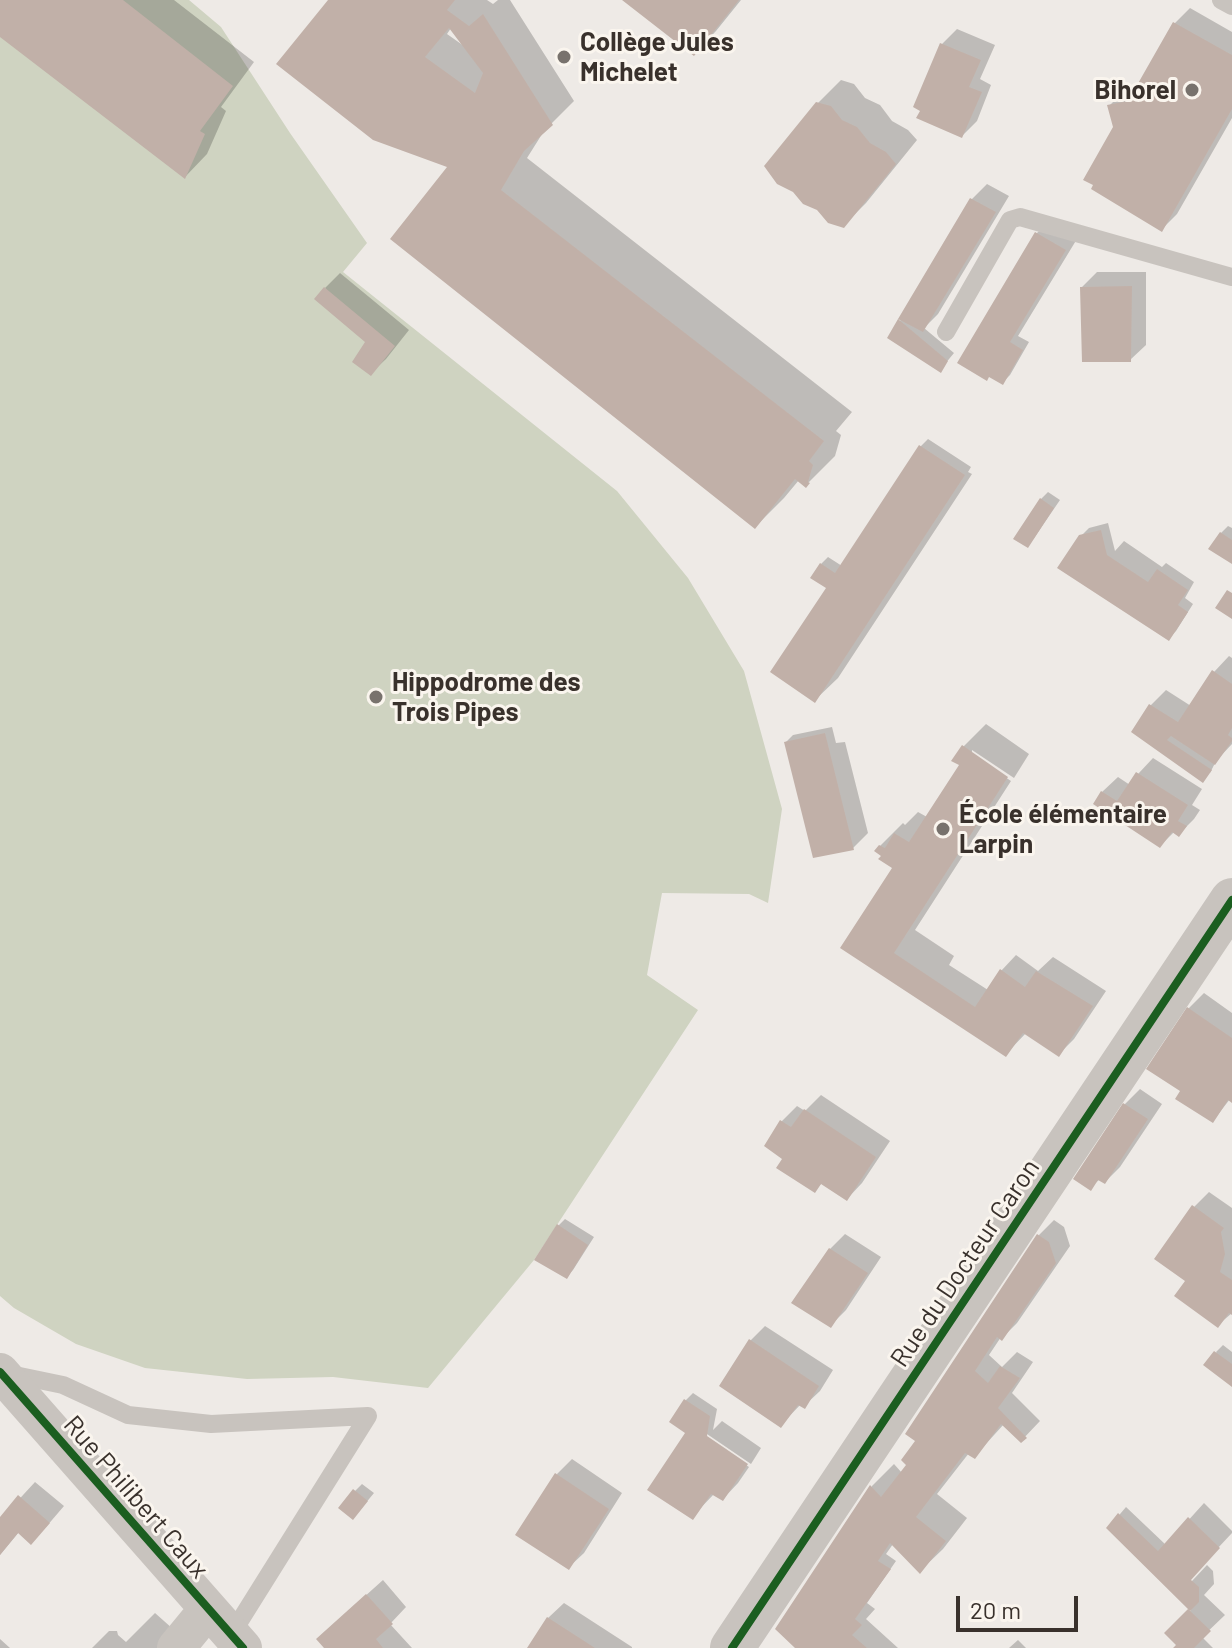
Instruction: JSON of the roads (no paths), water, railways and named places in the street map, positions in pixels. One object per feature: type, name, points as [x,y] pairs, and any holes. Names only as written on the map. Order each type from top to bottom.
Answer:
[{"type":"street","name":"Rue du Docteur Caron","points":[[732,1648],[1220,943],[1232,900]]},
{"type":"street","name":"Rue Philibert Caux","points":[[0,1372],[232,1625]]},
{"type":"street","points":[[176,1648],[232,1625]]},
{"type":"lane","points":[[1221,0],[1232,6]]},
{"type":"lane","points":[[946,332],[1010,220],[1020,217],[1232,277]]},
{"type":"lane","points":[[0,1372],[63,1385],[128,1415],[211,1424],[368,1416],[232,1625]]},
{"type":"place","name":"Collège Jules Michelet","points":[[564,57]]},
{"type":"place","name":"Bihorel","points":[[1192,90]]},
{"type":"place","name":"Hippodrome des Trois Pipes","points":[[376,697]]},
{"type":"place","name":"École élémentaire Larpin","points":[[943,829]]}]
